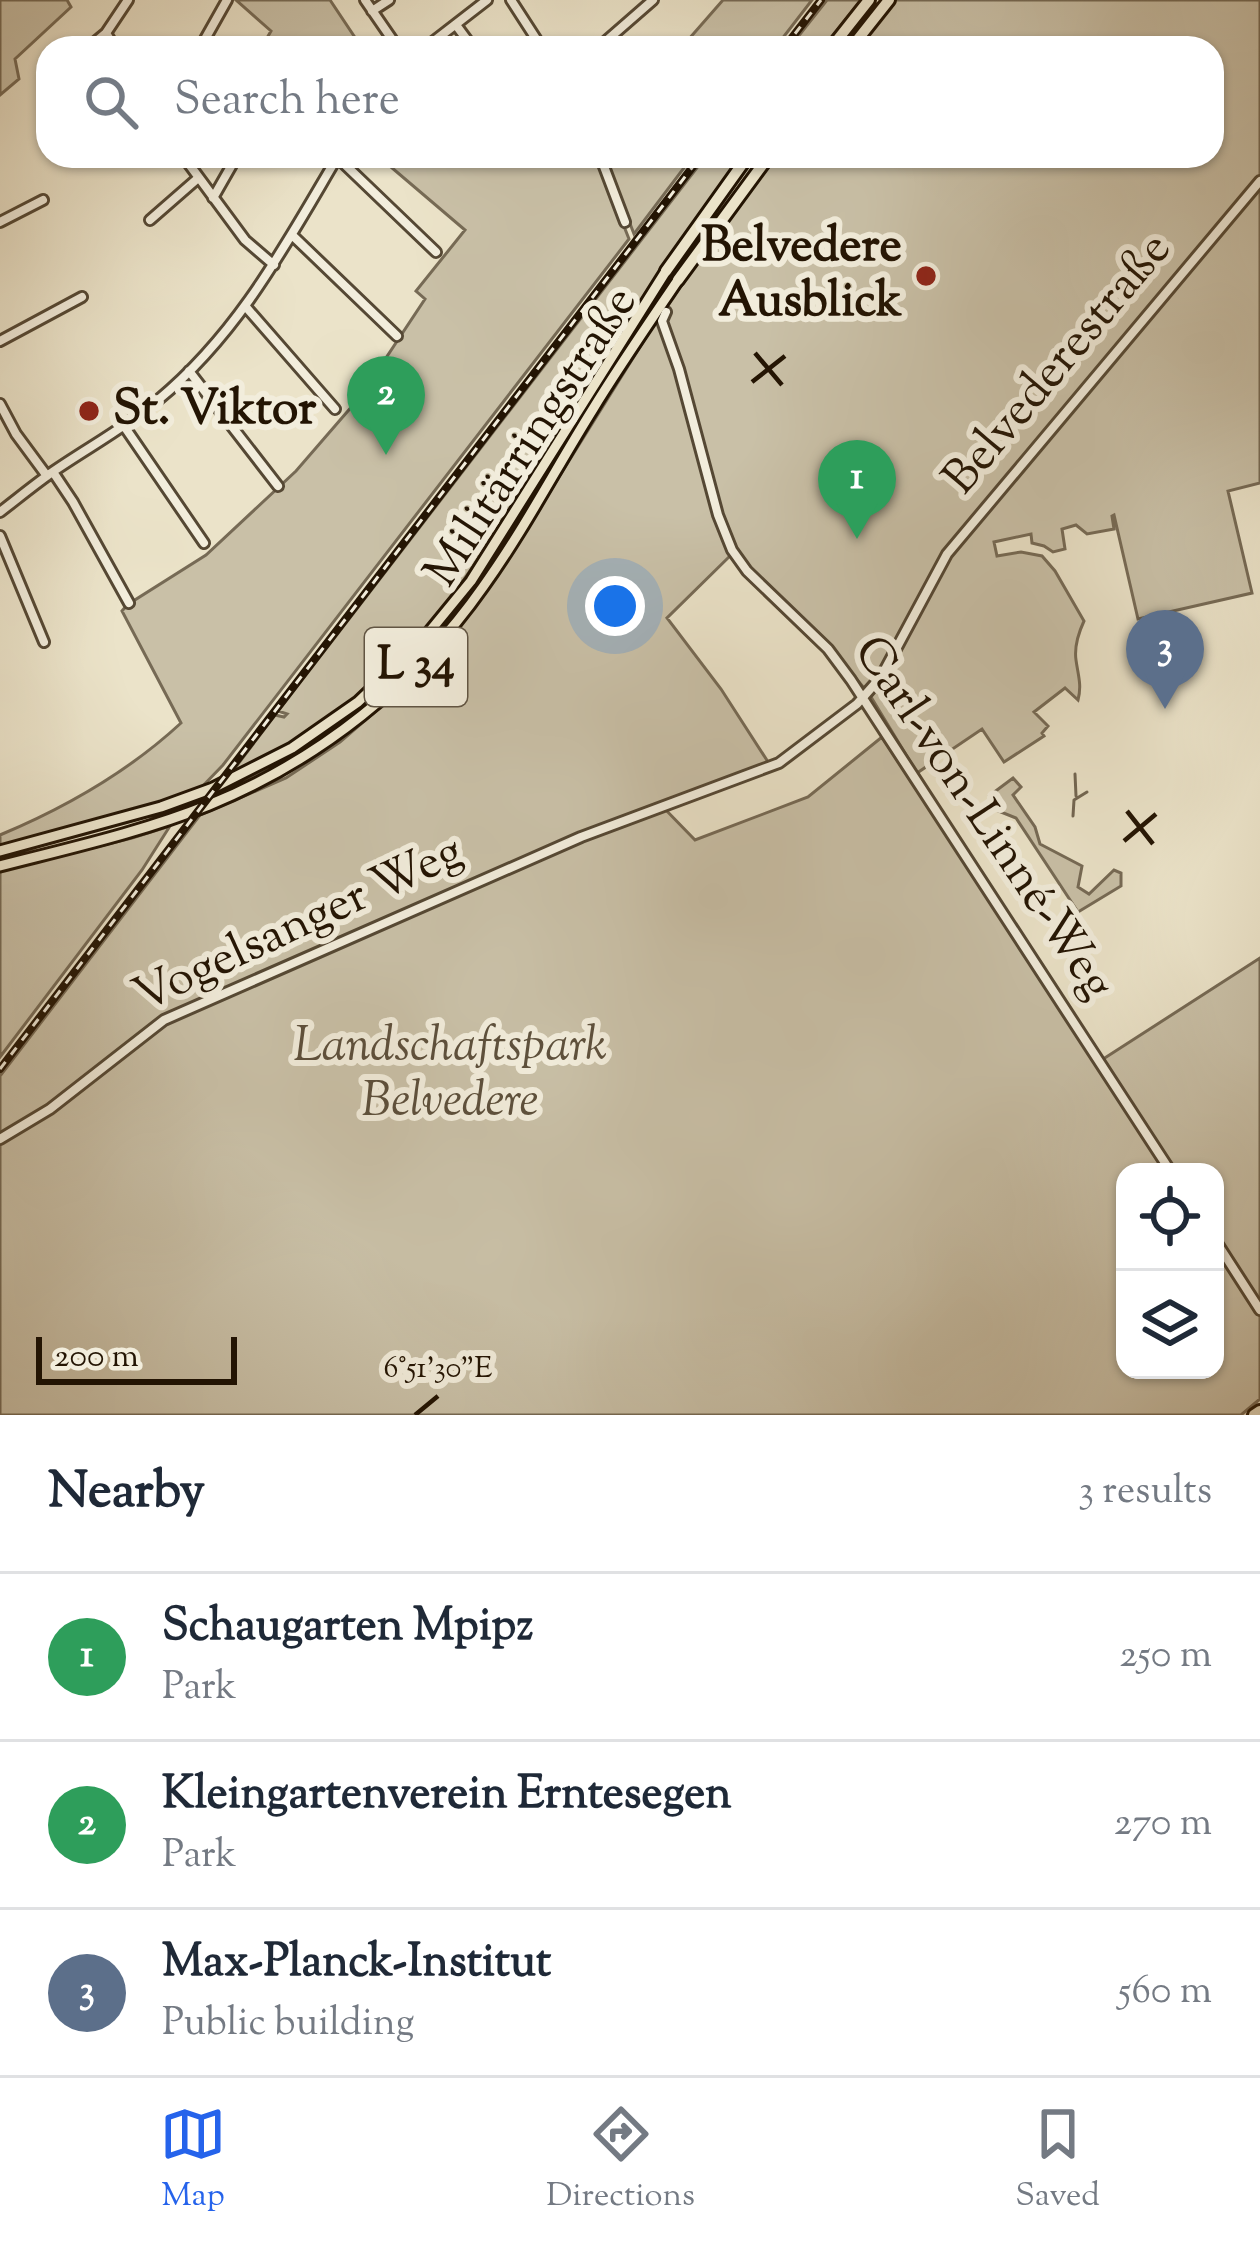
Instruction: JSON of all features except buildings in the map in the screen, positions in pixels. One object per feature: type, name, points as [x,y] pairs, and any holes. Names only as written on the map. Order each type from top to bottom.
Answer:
[{"type":"highway","points":[[840,36],[868,0]]},
{"type":"highway","points":[[860,36],[889,0]]},
{"type":"highway","name":"Militärringstraße","points":[[666,271],[739,168]]},
{"type":"highway","name":"Militärringstraße","points":[[678,280],[760,168]]},
{"type":"main road","name":"Militärringstraße","points":[[0,851],[213,788],[292,748],[375,687],[422,641],[471,581],[666,271]]},
{"type":"main road","name":"Militärringstraße","points":[[0,866],[123,834],[213,803],[299,759],[382,699],[431,652],[482,589],[678,280]]},
{"type":"street","points":[[102,36],[128,0]]},
{"type":"street","points":[[207,36],[227,0]]},
{"type":"street","points":[[365,0],[390,36]]},
{"type":"street","points":[[372,11],[389,0]]},
{"type":"street","points":[[441,36],[487,0]]},
{"type":"street","points":[[511,0],[534,36]]},
{"type":"street","points":[[612,36],[652,0]]},
{"type":"street","points":[[456,25],[464,36]]},
{"type":"street","points":[[190,168],[244,240],[274,265]]},
{"type":"street","points":[[213,198],[230,168]]},
{"type":"street","points":[[0,512],[157,401],[228,331],[332,168]]},
{"type":"street","points":[[349,168],[436,252]]},
{"type":"street","points":[[605,168],[626,222]]},
{"type":"street","points":[[150,220],[197,179]]},
{"type":"street","name":"Belvederestraße","points":[[581,838],[779,763],[864,699],[881,677],[947,554],[1260,181]]},
{"type":"street","points":[[0,221],[43,200]]},
{"type":"street","points":[[292,236],[398,336]]},
{"type":"street","points":[[0,341],[82,298]]},
{"type":"street","points":[[246,307],[335,409]]},
{"type":"street","name":"Carl-von-Linné-Weg","points":[[665,312],[662,321],[732,550],[747,572],[828,649],[864,699],[1165,1163]]},
{"type":"street","points":[[189,371],[278,486]]},
{"type":"street","points":[[0,404],[16,434],[74,502],[129,603]]},
{"type":"street","points":[[124,426],[204,543]]},
{"type":"street","points":[[0,536],[44,642]]},
{"type":"street","name":"Vogelsanger Weg","points":[[0,1139],[50,1109],[164,1020],[581,838]]},
{"type":"street","points":[[1224,1254],[1260,1310]]},
{"type":"green space","points":[[0,0],[67,0],[71,7],[15,59],[19,79],[0,95]]},
{"type":"green space","points":[[236,0],[330,0],[354,36],[268,36],[271,31]]},
{"type":"green space","points":[[723,0],[812,0],[784,36],[692,36]]},
{"type":"green space","points":[[827,0],[861,0],[832,36],[798,36]]},
{"type":"green space","name":"Landschaftspark Belvedere","points":[[891,0],[1260,0],[1260,483],[1228,491],[1252,593],[1138,619],[1114,515],[1114,529],[1087,534],[1076,525],[1062,529],[1065,549],[1053,552],[1032,543],[1031,534],[994,542],[997,556],[1021,552],[1042,556],[1084,621],[1076,650],[1078,700],[1065,688],[1034,712],[1048,726],[1044,736],[1004,762],[982,729],[917,773],[871,697],[884,677],[864,688],[827,644],[732,554],[667,618],[770,765],[660,804],[695,840],[808,797],[882,737],[1097,1063],[1260,958],[1260,1399],[1241,1415],[0,1415],[0,1076],[200,815],[286,778],[340,742],[435,660],[514,549],[653,326],[763,168],[1224,168],[1224,36],[863,36]]},
{"type":"green space","points":[[392,168],[601,168],[629,239],[223,765],[196,793],[0,846],[0,835],[96,787],[181,723],[122,611],[206,555],[296,471],[360,397],[425,299],[416,291],[465,230]]},
{"type":"green space","points":[[609,168],[684,168],[634,234]]},
{"type":"green space","points":[[697,168],[733,168],[617,337],[490,541],[411,646],[313,729],[229,776],[275,715],[287,714],[278,711]]},
{"type":"green space","points":[[1013,778],[1021,787],[1013,795],[1035,827],[1040,844],[1082,866],[1078,887],[1089,894],[1114,870],[1121,873],[1121,886],[1078,912],[1016,818],[996,810],[989,796]]},
{"type":"green space","points":[[170,826],[142,870],[0,1057],[0,871]]},
{"type":"waterway","points":[[1075,774],[1076,796]]},
{"type":"waterway","points":[[1073,816],[1074,800],[1087,792]]},
{"type":"railway","points":[[793,36],[821,0]]},
{"type":"railway","points":[[0,1069],[692,168]]},
{"type":"place","name":"Belvedere Ausblick","points":[[926,276]]},
{"type":"place","name":"St. Viktor","points":[[89,411]]},
{"type":"place","name":"Kleingartenverein Erntesegen","points":[[386,455]]},
{"type":"place","name":"Schaugarten Mpipz","points":[[857,539]]},
{"type":"place","name":"Max-Planck-Institut","points":[[1165,709]]}]
